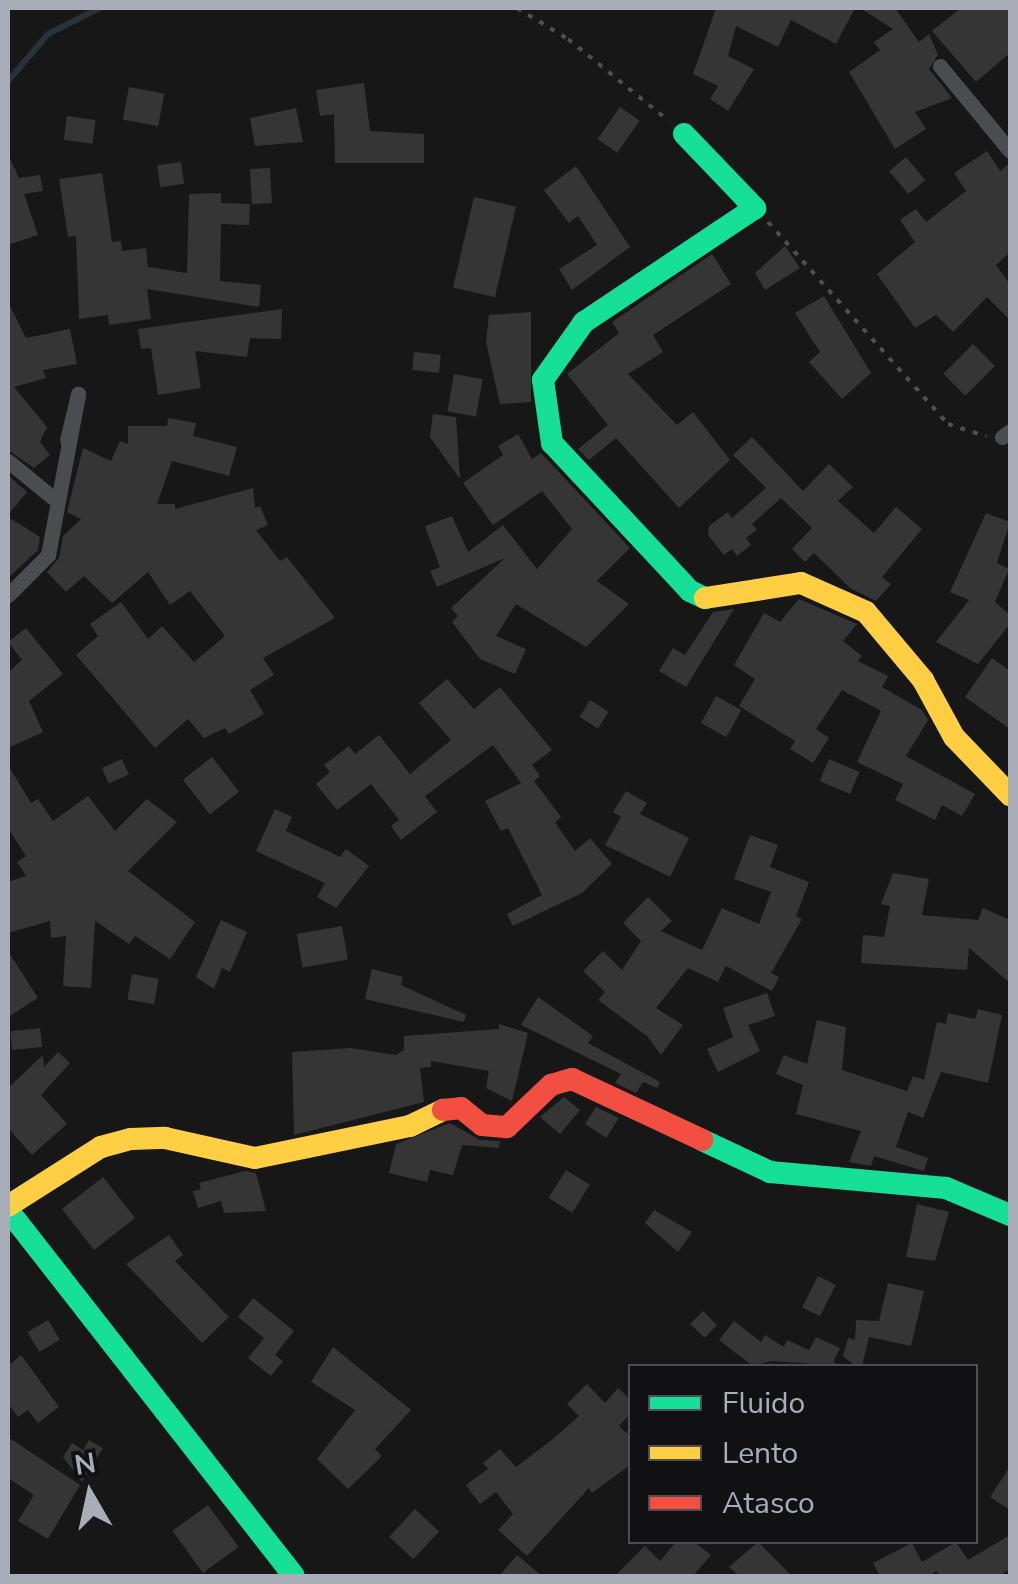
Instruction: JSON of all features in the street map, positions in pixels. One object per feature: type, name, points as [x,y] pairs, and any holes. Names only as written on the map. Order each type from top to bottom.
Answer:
[{"type":"street","points":[[940,66],[1010,151]]},
{"type":"street","points":[[684,134],[755,208],[584,322],[560,350],[544,380],[552,443],[690,591],[705,598],[800,582],[866,612],[923,680],[954,736],[1010,795]]},
{"type":"street","points":[[8,595],[48,555],[53,498],[78,394],[67,440]]},
{"type":"street","points":[[8,461],[53,498]]},
{"type":"street","points":[[294,1576],[8,1208],[101,1147],[131,1139],[165,1138],[255,1158],[410,1126],[446,1108],[461,1108],[482,1125],[506,1127],[550,1085],[572,1079],[770,1172],[946,1188],[1010,1215]]},
{"type":"path","points":[[518,8],[568,39],[684,134]]},
{"type":"path","points":[[755,208],[948,424],[1006,434]]},
{"type":"building","points":[[716,8],[855,8],[836,44],[791,20],[778,47],[736,26],[728,56],[754,69],[728,111],[710,99],[718,86],[693,74]]},
{"type":"building","points":[[860,8],[895,8],[919,42],[929,34],[938,55],[929,69],[952,98],[915,112],[926,129],[895,149],[849,72],[880,50],[874,42],[893,29]]},
{"type":"building","points":[[961,8],[1010,8],[1010,53],[976,82],[932,31]]},
{"type":"building","points":[[364,83],[370,131],[424,134],[424,163],[335,163],[334,114],[320,116],[316,90]]},
{"type":"building","points":[[129,87],[164,94],[158,126],[123,119]]},
{"type":"building","points":[[620,107],[640,121],[617,153],[598,139]]},
{"type":"building","points":[[296,108],[303,142],[255,146],[250,118]]},
{"type":"building","points":[[67,116],[96,120],[92,144],[64,140]]},
{"type":"building","points":[[987,151],[1000,171],[1010,163],[1010,252],[996,265],[1010,284],[1010,320],[987,297],[953,332],[936,315],[915,328],[877,274],[915,242],[900,220],[916,209],[926,222],[966,191],[954,173]]},
{"type":"building","points":[[8,154],[19,178],[40,175],[43,191],[24,194],[38,235],[8,245]]},
{"type":"building","points":[[906,157],[925,180],[908,194],[889,171]]},
{"type":"building","points":[[181,162],[184,184],[160,187],[157,165]]},
{"type":"building","points":[[576,166],[630,247],[572,290],[559,269],[597,245],[578,216],[569,223],[544,190]]},
{"type":"building","points":[[270,168],[272,203],[252,204],[250,169]]},
{"type":"building","points":[[102,173],[112,242],[121,241],[122,251],[146,248],[148,267],[187,273],[189,194],[221,193],[221,203],[250,204],[249,225],[221,224],[220,281],[261,285],[259,307],[147,289],[151,319],[109,325],[108,315],[79,319],[76,236],[68,237],[59,179]]},
{"type":"building","points":[[474,197],[516,207],[495,297],[453,288]]},
{"type":"building","points":[[785,246],[800,268],[765,290],[755,273]]},
{"type":"building","points":[[712,254],[731,284],[653,335],[663,352],[628,374],[677,425],[693,412],[730,460],[679,508],[616,438],[589,460],[578,449],[608,425],[567,374],[619,333],[612,322]]},
{"type":"building","points":[[824,296],[871,373],[842,399],[809,362],[820,352],[795,313]]},
{"type":"building","points":[[8,302],[26,338],[70,329],[77,364],[43,370],[46,378],[14,387],[47,427],[40,442],[50,455],[34,468],[8,450]]},
{"type":"building","points":[[282,309],[281,339],[250,338],[247,357],[195,351],[201,388],[158,395],[151,348],[141,349],[138,329]]},
{"type":"building","points":[[531,312],[531,402],[500,404],[486,342],[489,315]]},
{"type":"building","points":[[973,344],[995,366],[965,396],[943,374]]},
{"type":"building","points":[[414,352],[441,355],[439,373],[412,370]]},
{"type":"building","points":[[454,374],[483,379],[476,416],[447,411]]},
{"type":"building","points":[[433,414],[456,417],[460,479],[430,437]]},
{"type":"building","points":[[168,418],[196,423],[193,436],[237,447],[229,476],[172,461],[157,504],[175,504],[175,509],[253,488],[255,508],[260,506],[268,525],[256,530],[280,561],[287,557],[335,618],[263,658],[274,675],[250,690],[264,714],[229,734],[225,728],[204,738],[188,719],[155,748],[76,655],[98,636],[90,624],[121,602],[148,639],[162,626],[194,662],[225,636],[190,591],[170,605],[148,572],[112,603],[84,576],[66,592],[47,572],[59,558],[63,536],[81,519],[67,512],[83,448],[111,461],[120,441],[128,444],[128,426],[167,426]]},
{"type":"building","points":[[518,434],[532,459],[541,453],[630,548],[597,581],[629,604],[586,647],[516,604],[496,636],[526,649],[515,674],[480,659],[452,622],[458,616],[451,608],[505,558],[437,587],[430,571],[440,567],[425,526],[452,516],[468,552],[503,525],[537,569],[572,529],[542,491],[493,525],[463,483],[503,455],[498,446]]},
{"type":"building","points":[[752,437],[803,491],[829,464],[853,487],[838,501],[874,533],[896,507],[922,529],[882,577],[891,584],[876,601],[850,588],[814,553],[805,562],[792,549],[812,528],[781,498],[752,524],[757,530],[746,538],[751,545],[737,556],[732,549],[724,555],[708,535],[709,526],[728,512],[732,518],[766,488],[733,455]]},
{"type":"building","points":[[8,475],[27,492],[8,515]]},
{"type":"building","points":[[986,513],[1010,522],[997,563],[1009,569],[995,602],[1010,615],[1010,624],[978,664],[936,642],[969,600],[950,592]]},
{"type":"building","points":[[8,517],[40,537],[38,550],[8,578]]},
{"type":"building","points":[[799,599],[857,624],[843,641],[862,656],[858,661],[888,676],[882,687],[922,710],[928,720],[906,756],[975,794],[962,816],[942,805],[935,820],[895,800],[903,784],[857,762],[881,711],[842,690],[816,729],[829,738],[813,763],[790,749],[795,741],[739,706],[755,679],[734,665],[764,613],[780,622]]},
{"type":"building","points":[[734,609],[686,687],[659,671],[673,648],[685,655],[713,612]]},
{"type":"building","points":[[26,628],[63,674],[29,701],[43,732],[8,748],[8,672],[22,660],[8,642]]},
{"type":"building","points":[[992,658],[1010,671],[1010,729],[965,697]]},
{"type":"building","points":[[447,679],[474,709],[500,687],[552,750],[532,765],[540,776],[534,781],[561,817],[555,822],[575,851],[590,838],[612,864],[582,893],[513,926],[507,914],[542,895],[508,828],[501,831],[485,801],[521,783],[493,745],[425,796],[437,812],[401,840],[391,826],[399,820],[371,784],[337,810],[316,784],[330,772],[324,765],[349,746],[355,754],[379,735],[410,774],[451,740],[419,703]]},
{"type":"building","points":[[716,696],[741,710],[726,737],[701,723]]},
{"type":"building","points":[[590,700],[609,712],[598,729],[579,717]]},
{"type":"building","points":[[212,757],[239,792],[210,814],[183,780]]},
{"type":"building","points":[[122,759],[129,775],[109,783],[102,768]]},
{"type":"building","points":[[829,759],[859,772],[850,794],[820,781]]},
{"type":"building","points":[[8,765],[31,803],[38,799],[53,821],[88,796],[115,831],[147,799],[177,822],[128,871],[195,922],[170,959],[135,936],[129,944],[95,921],[91,988],[63,986],[66,936],[51,938],[50,921],[8,933],[8,882],[26,876],[17,862],[26,856],[8,828]]},
{"type":"building","points":[[626,791],[647,803],[640,814],[689,838],[670,877],[605,845],[621,817],[613,812]]},
{"type":"building","points":[[275,809],[292,817],[286,831],[340,857],[346,849],[369,866],[336,908],[317,897],[325,883],[256,851]]},
{"type":"building","points":[[750,835],[778,845],[770,867],[809,882],[796,916],[802,919],[771,973],[779,977],[772,991],[726,966],[718,982],[688,968],[656,1008],[683,1025],[661,1055],[647,1036],[598,1000],[605,992],[583,971],[603,951],[622,970],[641,941],[623,923],[648,897],[672,921],[661,931],[702,950],[722,908],[759,924],[771,892],[734,879]]},
{"type":"building","points":[[893,873],[929,879],[922,915],[978,920],[983,908],[1010,920],[1010,983],[969,948],[967,970],[861,963],[863,935],[884,937],[890,906],[881,904]]},
{"type":"building","points":[[221,920],[247,932],[230,972],[222,968],[214,989],[196,977]]},
{"type":"building","points":[[342,926],[348,959],[303,967],[297,934]]},
{"type":"building","points":[[8,951],[38,998],[8,1017]]},
{"type":"building","points":[[372,969],[403,977],[401,985],[466,1015],[464,1022],[365,999]]},
{"type":"building","points":[[132,974],[159,979],[154,1004],[127,1000]]},
{"type":"building","points":[[767,993],[775,1016],[748,1025],[760,1051],[718,1072],[707,1049],[733,1037],[723,1008]]},
{"type":"building","points":[[538,997],[593,1036],[588,1043],[660,1082],[657,1088],[643,1082],[636,1093],[615,1083],[621,1074],[521,1025]]},
{"type":"building","points":[[978,1009],[1002,1015],[988,1083],[941,1072],[923,1118],[908,1112],[896,1147],[928,1158],[924,1171],[874,1156],[871,1166],[849,1162],[861,1131],[796,1114],[803,1085],[776,1074],[784,1055],[807,1064],[817,1020],[846,1027],[842,1070],[907,1091],[913,1076],[924,1080],[937,1022],[946,1024],[948,1013],[975,1019]]},
{"type":"building","points":[[499,1024],[528,1033],[512,1101],[486,1088],[489,1071],[431,1061],[431,1067],[420,1068],[424,1102],[294,1135],[292,1052],[350,1048],[396,1055],[404,1050],[404,1036],[499,1029]]},
{"type":"building","points":[[40,1028],[42,1047],[12,1050],[10,1031]]},
{"type":"building","points":[[58,1052],[70,1063],[41,1095],[67,1124],[32,1155],[8,1128],[8,1088],[43,1055],[44,1067]]},
{"type":"building","points":[[564,1097],[580,1110],[560,1134],[540,1117]]},
{"type":"building","points":[[596,1107],[619,1118],[606,1138],[585,1124]]},
{"type":"building","points":[[450,1123],[480,1140],[500,1141],[499,1148],[462,1145],[453,1175],[430,1170],[427,1182],[389,1173],[396,1144]]},
{"type":"building","points":[[566,1170],[590,1185],[572,1213],[549,1198]]},
{"type":"building","points":[[245,1171],[256,1173],[266,1211],[224,1213],[221,1201],[198,1208],[193,1191],[201,1189],[199,1183]]},
{"type":"building","points":[[103,1177],[135,1218],[94,1250],[62,1209]]},
{"type":"building","points":[[917,1204],[949,1212],[935,1261],[906,1257]]},
{"type":"building","points":[[654,1210],[692,1232],[678,1252],[645,1223]]},
{"type":"building","points":[[169,1235],[183,1255],[175,1261],[229,1317],[202,1343],[126,1264]]},
{"type":"building","points":[[818,1276],[836,1285],[820,1316],[802,1307]]},
{"type":"building","points":[[888,1283],[924,1291],[911,1346],[869,1337],[862,1364],[853,1364],[843,1356],[848,1338],[855,1340],[856,1320],[879,1321]]},
{"type":"building","points":[[253,1298],[294,1331],[275,1355],[283,1361],[271,1376],[248,1358],[264,1338],[238,1317]]},
{"type":"building","points":[[703,1311],[717,1325],[704,1338],[690,1324]]},
{"type":"building","points":[[48,1320],[60,1340],[39,1352],[27,1332]]},
{"type":"building","points":[[734,1321],[761,1342],[765,1335],[784,1347],[787,1340],[809,1350],[816,1337],[840,1348],[833,1362],[838,1364],[750,1364],[719,1340]]},
{"type":"building","points":[[333,1347],[411,1410],[375,1449],[382,1456],[348,1489],[317,1459],[355,1410],[311,1382]]},
{"type":"building","points":[[21,1355],[59,1407],[38,1423],[28,1410],[18,1417],[8,1403],[8,1366]]},
{"type":"building","points":[[587,1384],[605,1403],[618,1388],[628,1397],[628,1416],[619,1426],[628,1434],[628,1466],[592,1493],[589,1488],[527,1556],[498,1530],[513,1514],[496,1492],[480,1504],[466,1485],[488,1469],[483,1463],[500,1449],[516,1467],[553,1439],[579,1416],[567,1404]]},
{"type":"building","points":[[8,1437],[80,1485],[48,1539],[18,1521],[34,1495],[8,1478]]},
{"type":"building","points":[[89,1440],[103,1448],[82,1482],[63,1457],[72,1443],[83,1450]]},
{"type":"building","points":[[1010,1466],[1010,1510],[990,1497]]},
{"type":"building","points":[[208,1505],[239,1547],[203,1573],[172,1531]]},
{"type":"building","points":[[415,1509],[439,1532],[413,1559],[389,1537]]},
{"type":"building","points":[[1010,1535],[1010,1569],[999,1576],[940,1576],[936,1571],[930,1576],[880,1576],[873,1563],[910,1544],[922,1562],[953,1544],[957,1544],[968,1560]]},
{"type":"building","points":[[674,1544],[697,1544],[711,1555],[693,1576],[615,1576],[645,1546],[660,1561]]},
{"type":"building","points":[[760,1544],[792,1576],[739,1576],[729,1567]]},
{"type":"building","points":[[517,1555],[542,1576],[499,1576]]},
{"type":"waterway","points":[[8,81],[48,34],[100,8]]},
{"type":"traffic: fast","points":[[684,134],[755,208],[584,322],[543,380],[552,443],[690,591],[705,598]]},
{"type":"traffic: fast","points":[[702,1140],[770,1172],[946,1188],[1010,1215]]},
{"type":"traffic: fast","points":[[8,1210],[294,1576]]},
{"type":"traffic: slow","points":[[705,598],[801,583],[866,612],[923,680],[954,737],[1010,795]]},
{"type":"traffic: slow","points":[[8,1206],[101,1147],[131,1139],[165,1138],[255,1158],[410,1126],[443,1110]]},
{"type":"traffic: jam","points":[[443,1110],[461,1108],[482,1125],[507,1127],[551,1085],[572,1079],[702,1140]]}]
